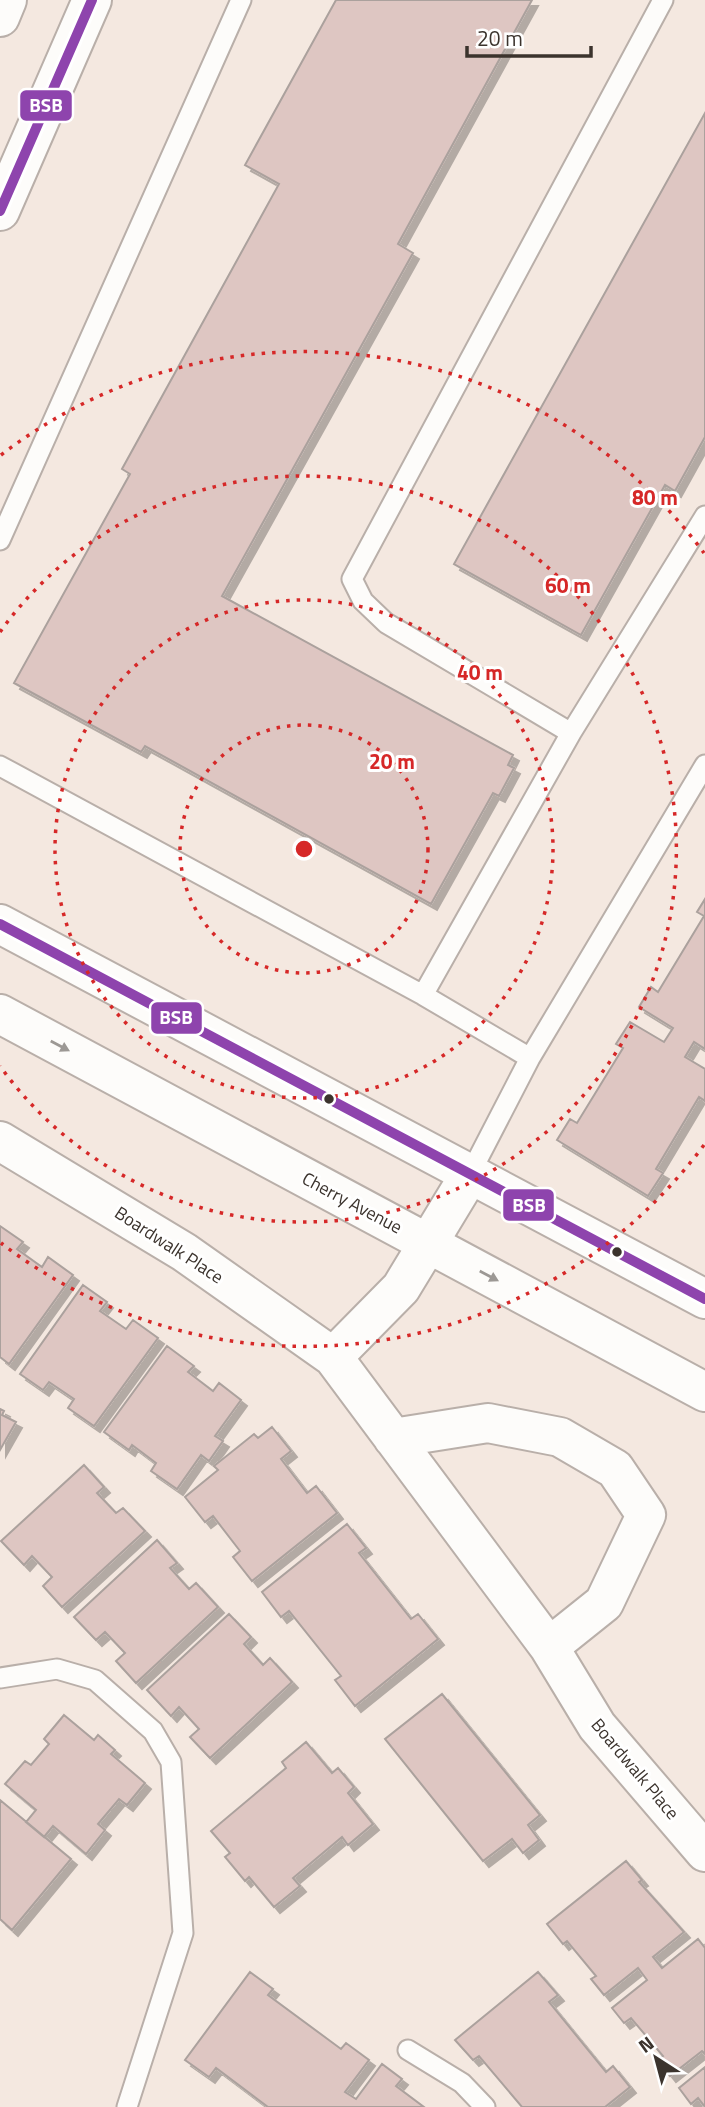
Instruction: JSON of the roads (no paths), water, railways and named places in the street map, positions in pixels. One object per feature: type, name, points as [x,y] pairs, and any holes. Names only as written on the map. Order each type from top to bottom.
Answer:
[{"type":"street","points":[[0,17],[7,0]]},
{"type":"street","points":[[0,211],[92,0]]},
{"type":"street","points":[[0,924],[705,1299]]},
{"type":"street","name":"Cherry Avenue","points":[[0,1014],[705,1392]]},
{"type":"street","name":"Boardwalk Place","points":[[0,1141],[184,1252],[333,1357],[549,1647],[597,1726],[705,1852]]},
{"type":"street","points":[[333,1357],[401,1288],[470,1174]]},
{"type":"street","points":[[393,1438],[488,1423],[559,1437],[615,1469],[646,1515],[604,1604],[549,1647]]},
{"type":"lane","points":[[0,540],[241,0]]},
{"type":"lane","points":[[571,733],[386,624],[363,601],[352,579],[663,0]]},
{"type":"lane","points":[[423,995],[571,733],[705,516]]},
{"type":"lane","points":[[470,1174],[530,1058],[705,765]]},
{"type":"lane","points":[[0,766],[423,995],[530,1058]]},
{"type":"lane","points":[[0,1678],[57,1669],[95,1680],[153,1731],[171,1762],[183,1933],[127,2107]]},
{"type":"lane","points":[[408,2050],[462,2083],[485,2107]]}]
